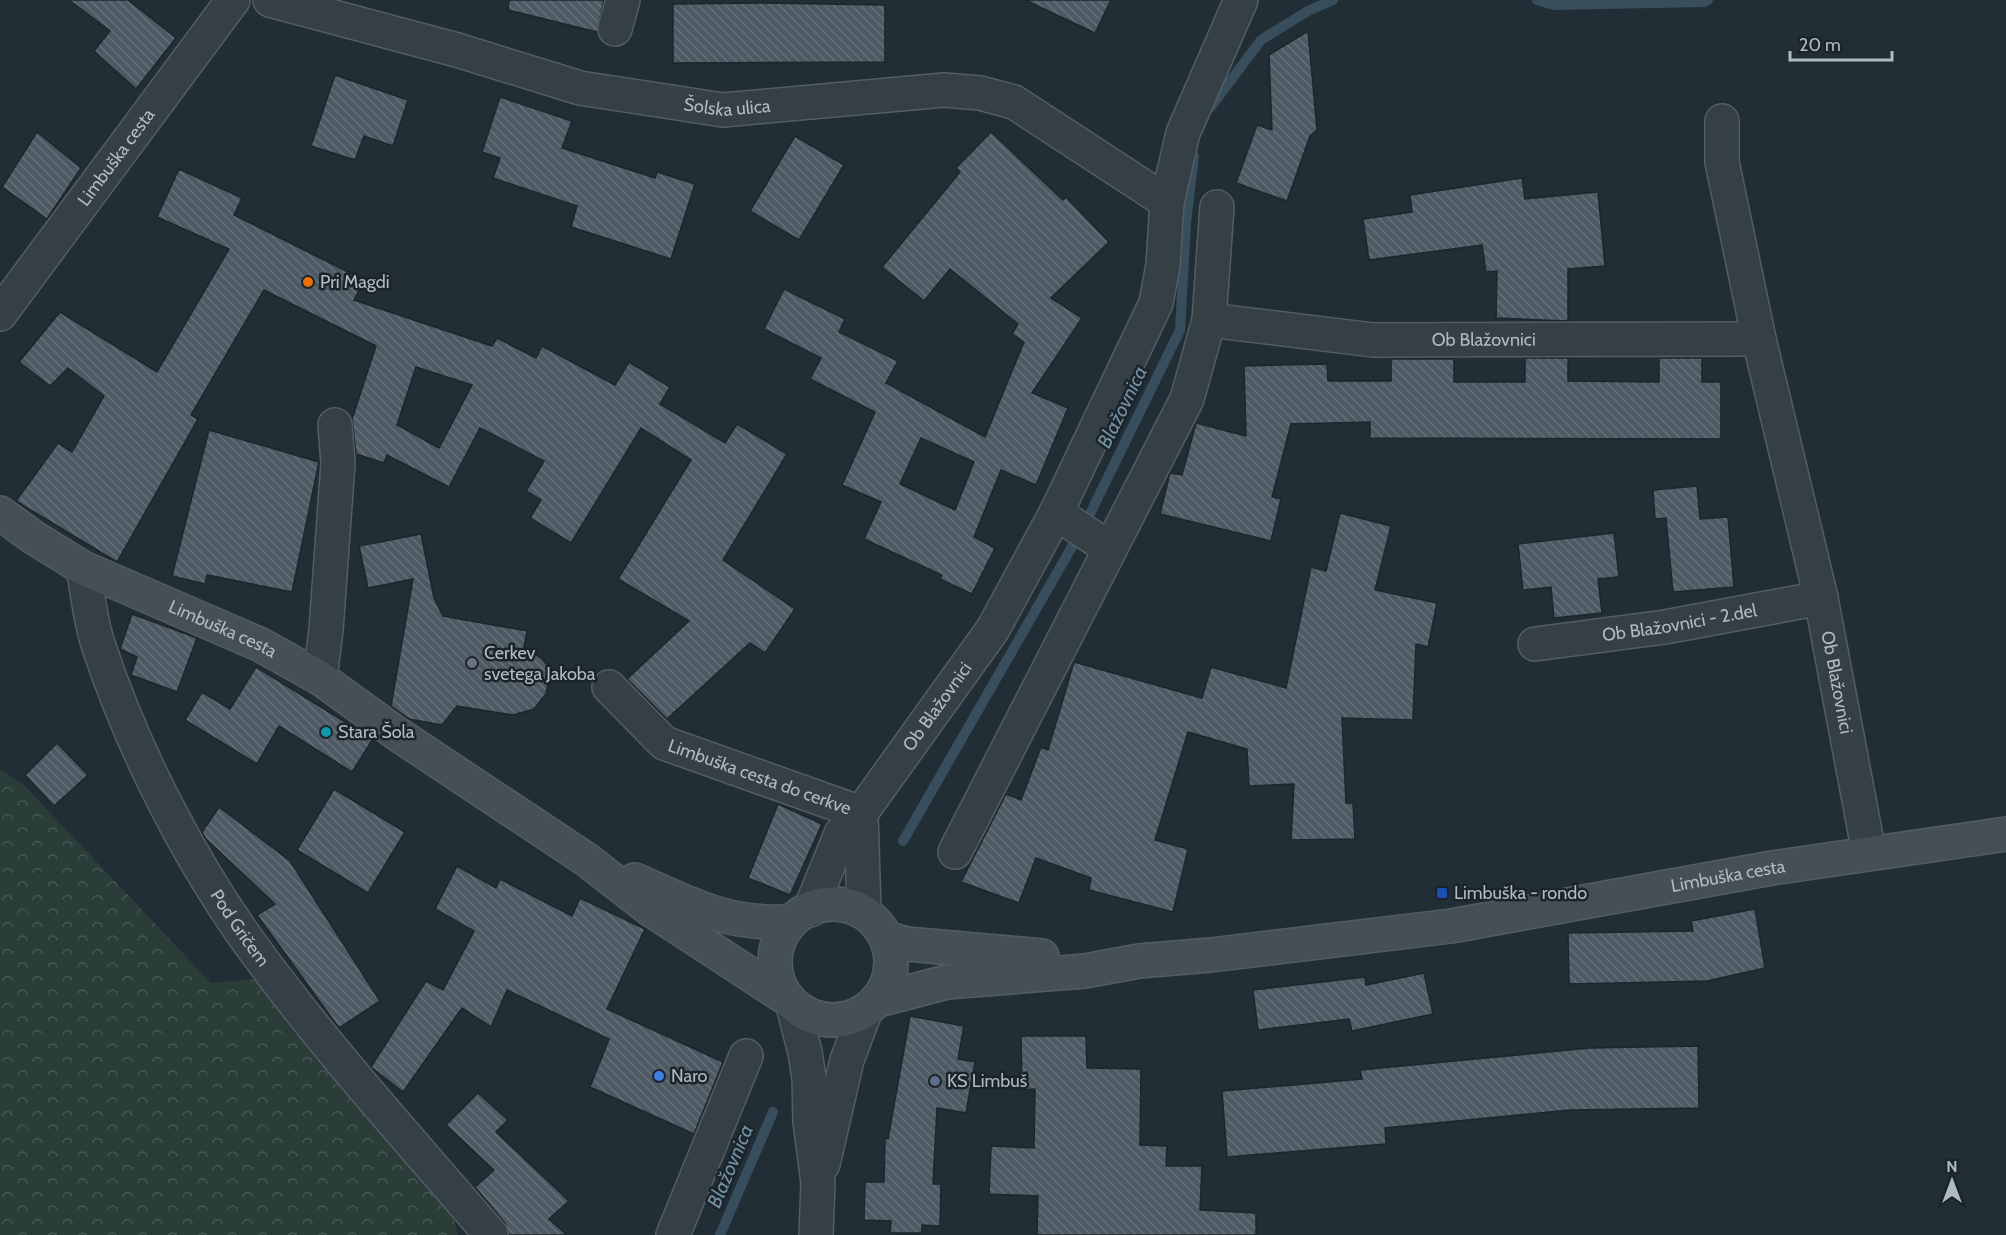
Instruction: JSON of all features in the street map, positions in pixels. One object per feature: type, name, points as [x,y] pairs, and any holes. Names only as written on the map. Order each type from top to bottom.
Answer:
[{"type":"main road","name":"Limbuška cesta","points":[[0,513],[83,568],[261,645],[320,678],[396,733],[587,860]]},
{"type":"main road","name":"Limbuška cesta","points":[[1139,961],[1211,955],[1451,926],[1772,868],[2006,834]]},
{"type":"main road","points":[[587,860],[729,919],[747,922],[800,916],[843,905],[864,912],[886,938],[891,972],[871,1006]]},
{"type":"main road","points":[[587,860],[650,909],[788,1001],[826,1018],[947,982],[1085,971],[1139,961]]},
{"type":"main road","points":[[788,1001],[775,971],[775,954],[779,937],[800,916]]},
{"type":"main road","points":[[886,938],[907,944],[993,953],[1139,961]]},
{"type":"street","name":"Limbuška cesta","points":[[0,314],[233,0]]},
{"type":"street","name":"Šolska ulica","points":[[270,0],[457,50],[580,88],[723,110],[944,90],[980,93],[1014,102],[1167,202]]},
{"type":"street","name":"Ob Blažovnici","points":[[800,916],[841,834],[861,813],[993,629],[1062,516],[1156,303],[1164,265],[1167,202],[1183,133],[1241,0]]},
{"type":"street","name":"Ob Blažovnici","points":[[1722,122],[1722,162],[1759,339],[1821,598],[1869,854]]},
{"type":"street","points":[[955,852],[1104,545],[1187,399],[1209,320],[1217,207]]},
{"type":"street","name":"Ob Blažovnici","points":[[1209,320],[1373,340],[1759,339]]},
{"type":"street","points":[[320,678],[338,464],[335,425]]},
{"type":"street","points":[[1062,516],[1104,545]]},
{"type":"street","name":"Pod Gričem","points":[[83,568],[97,641],[123,712],[168,808],[209,882],[261,960],[491,1235]]},
{"type":"street","name":"Ob Blažovnici - 2.del","points":[[1535,644],[1665,627],[1821,598]]},
{"type":"street","name":"Limbuška cesta do cerkve","points":[[609,687],[664,743],[861,813]]},
{"type":"street","points":[[861,813],[864,912]]},
{"type":"street","points":[[788,1001],[805,1052],[818,1183],[816,1235]]},
{"type":"street","points":[[818,1183],[847,1060],[871,1006]]},
{"type":"street","points":[[673,1235],[746,1056]]},
{"type":"green space","points":[[0,769],[23,784],[211,983],[266,978],[446,1188],[458,1235],[0,1235]]},
{"type":"building","points":[[69,0],[128,0],[176,38],[136,89],[94,51],[110,31]]},
{"type":"building","points":[[509,0],[604,0],[597,32],[508,10]]},
{"type":"building","points":[[1025,0],[1111,0],[1095,33]]},
{"type":"building","points":[[673,4],[885,5],[885,62],[673,63]]},
{"type":"building","points":[[1308,31],[1317,130],[1310,136],[1287,201],[1236,183],[1257,125],[1272,130],[1269,55]]},
{"type":"building","points":[[335,75],[408,100],[393,146],[364,136],[355,160],[311,146]]},
{"type":"building","points":[[500,97],[572,121],[562,148],[655,178],[657,172],[695,184],[671,259],[571,227],[577,206],[493,178],[500,158],[482,152]]},
{"type":"building","points":[[37,132],[81,168],[47,219],[2,187]]},
{"type":"building","points":[[991,132],[1063,200],[1066,197],[1109,242],[1051,298],[1082,318],[1032,393],[1068,408],[1036,485],[1001,470],[974,537],[995,548],[972,594],[940,579],[942,575],[864,539],[881,502],[842,485],[875,412],[810,379],[821,358],[764,329],[784,289],[845,319],[839,332],[898,361],[886,383],[985,437],[1024,342],[1012,334],[1018,324],[950,269],[924,301],[882,267],[960,172],[956,168]],"holes":[[[921,438],[974,462],[955,510],[900,484]]]},
{"type":"building","points":[[795,136],[844,165],[799,240],[750,211]]},
{"type":"building","points":[[179,169],[242,198],[234,215],[364,280],[354,300],[492,346],[497,338],[536,358],[542,346],[615,385],[629,362],[670,387],[660,404],[725,443],[737,424],[787,454],[723,560],[795,609],[765,653],[750,643],[667,719],[627,679],[689,621],[618,579],[691,460],[641,428],[571,543],[530,518],[541,500],[526,491],[544,461],[480,428],[449,487],[387,455],[384,463],[356,454],[352,419],[376,346],[264,290],[191,415],[198,419],[117,562],[16,501],[58,443],[72,452],[104,396],[68,368],[50,386],[19,362],[60,312],[157,372],[229,249],[157,217]],"holes":[[[416,367],[472,385],[439,448],[397,425]]]},
{"type":"building","points":[[1522,178],[1525,199],[1598,192],[1605,266],[1568,269],[1568,321],[1496,318],[1497,271],[1486,272],[1482,245],[1369,260],[1363,219],[1412,212],[1410,195]]},
{"type":"building","points":[[1525,358],[1568,358],[1568,381],[1659,382],[1659,358],[1702,358],[1702,382],[1721,382],[1721,439],[1370,438],[1370,422],[1291,424],[1272,497],[1281,499],[1271,541],[1160,514],[1170,473],[1182,475],[1196,423],[1246,436],[1244,366],[1327,364],[1328,381],[1391,381],[1391,359],[1454,359],[1454,382],[1525,382]]},
{"type":"building","points":[[209,430],[319,462],[292,592],[207,575],[205,584],[172,576]]},
{"type":"building","points":[[1697,486],[1700,519],[1728,517],[1734,587],[1673,592],[1666,518],[1655,519],[1653,490]]},
{"type":"building","points":[[1340,513],[1391,526],[1375,590],[1437,603],[1428,647],[1416,644],[1413,720],[1342,718],[1346,803],[1353,803],[1355,839],[1291,840],[1294,784],[1249,786],[1247,749],[1188,732],[1155,840],[1188,849],[1173,912],[1089,890],[1091,878],[1036,858],[1019,903],[961,882],[1006,794],[1021,800],[1041,747],[1048,750],[1074,662],[1202,698],[1211,667],[1286,688],[1311,567],[1326,571]]},
{"type":"building","points":[[1614,533],[1619,577],[1598,579],[1602,613],[1554,618],[1551,587],[1523,590],[1518,544]]},
{"type":"building","name":"Cerkev svetega Jakoba","points":[[421,534],[434,598],[443,616],[527,631],[524,647],[541,658],[551,669],[546,694],[534,709],[513,715],[457,706],[442,725],[409,719],[391,706],[413,579],[368,588],[359,546]]},
{"type":"building","points":[[132,614],[197,638],[177,692],[131,675],[137,657],[120,649]]},
{"type":"building","points":[[256,667],[373,739],[352,772],[279,726],[257,764],[185,720],[202,692],[230,709]]},
{"type":"building","points":[[57,743],[88,775],[54,806],[25,775]]},
{"type":"building","points":[[334,789],[405,832],[368,893],[297,850]]},
{"type":"building","points":[[778,804],[822,824],[790,895],[748,878]]},
{"type":"building","points":[[219,807],[290,861],[380,1001],[339,1028],[257,915],[275,904],[206,839],[202,832]]},
{"type":"building","points":[[457,866],[496,888],[500,879],[572,916],[580,898],[645,929],[607,1009],[723,1062],[694,1134],[590,1087],[609,1039],[507,990],[491,1027],[462,1008],[403,1092],[371,1067],[426,981],[443,990],[474,931],[435,909]]},
{"type":"building","points":[[1755,909],[1765,968],[1707,981],[1569,984],[1568,933],[1693,931],[1691,921]]},
{"type":"building","points":[[1424,973],[1433,1014],[1352,1031],[1349,1019],[1258,1030],[1253,990],[1365,977],[1366,985]]},
{"type":"building","points":[[910,1016],[964,1026],[958,1059],[975,1062],[966,1113],[937,1108],[933,1184],[941,1184],[940,1226],[922,1225],[922,1233],[890,1233],[891,1221],[864,1220],[865,1182],[884,1182],[885,1138],[888,1139]]},
{"type":"building","points":[[1021,1036],[1086,1036],[1087,1068],[1141,1069],[1140,1145],[1167,1146],[1166,1166],[1202,1166],[1200,1210],[1256,1213],[1256,1235],[1037,1235],[1038,1196],[989,1194],[991,1146],[1034,1148],[1035,1089],[1022,1090]]},
{"type":"building","points":[[1698,1046],[1699,1108],[1570,1110],[1385,1128],[1386,1144],[1227,1157],[1222,1091],[1362,1079],[1360,1070],[1590,1048]]},
{"type":"building","points":[[478,1093],[508,1120],[496,1132],[569,1201],[549,1219],[567,1235],[509,1235],[505,1223],[475,1187],[494,1170],[446,1125]]},
{"type":"waterway","name":"Blažovnica","points":[[1210,108],[1261,40],[1308,11],[1333,0]]},
{"type":"waterway","name":"Blažovnica","points":[[1537,0],[1554,5],[1704,2],[1708,0]]},
{"type":"waterway","name":"Blažovnica","points":[[903,841],[1085,524],[1180,330],[1186,223],[1194,156]]},
{"type":"waterway","name":"Blažovnica","points":[[720,1235],[773,1112]]},
{"type":"place","name":"Pri Magdi","points":[[308,282]]},
{"type":"place","name":"Cerkev svetega Jakoba","points":[[472,663]]},
{"type":"place","name":"Stara Šola","points":[[326,732]]},
{"type":"place","name":"Limbuška - rondo","points":[[1442,893]]},
{"type":"place","name":"Naro","points":[[659,1076]]},
{"type":"place","name":"KS Limbuš","points":[[935,1081]]}]
